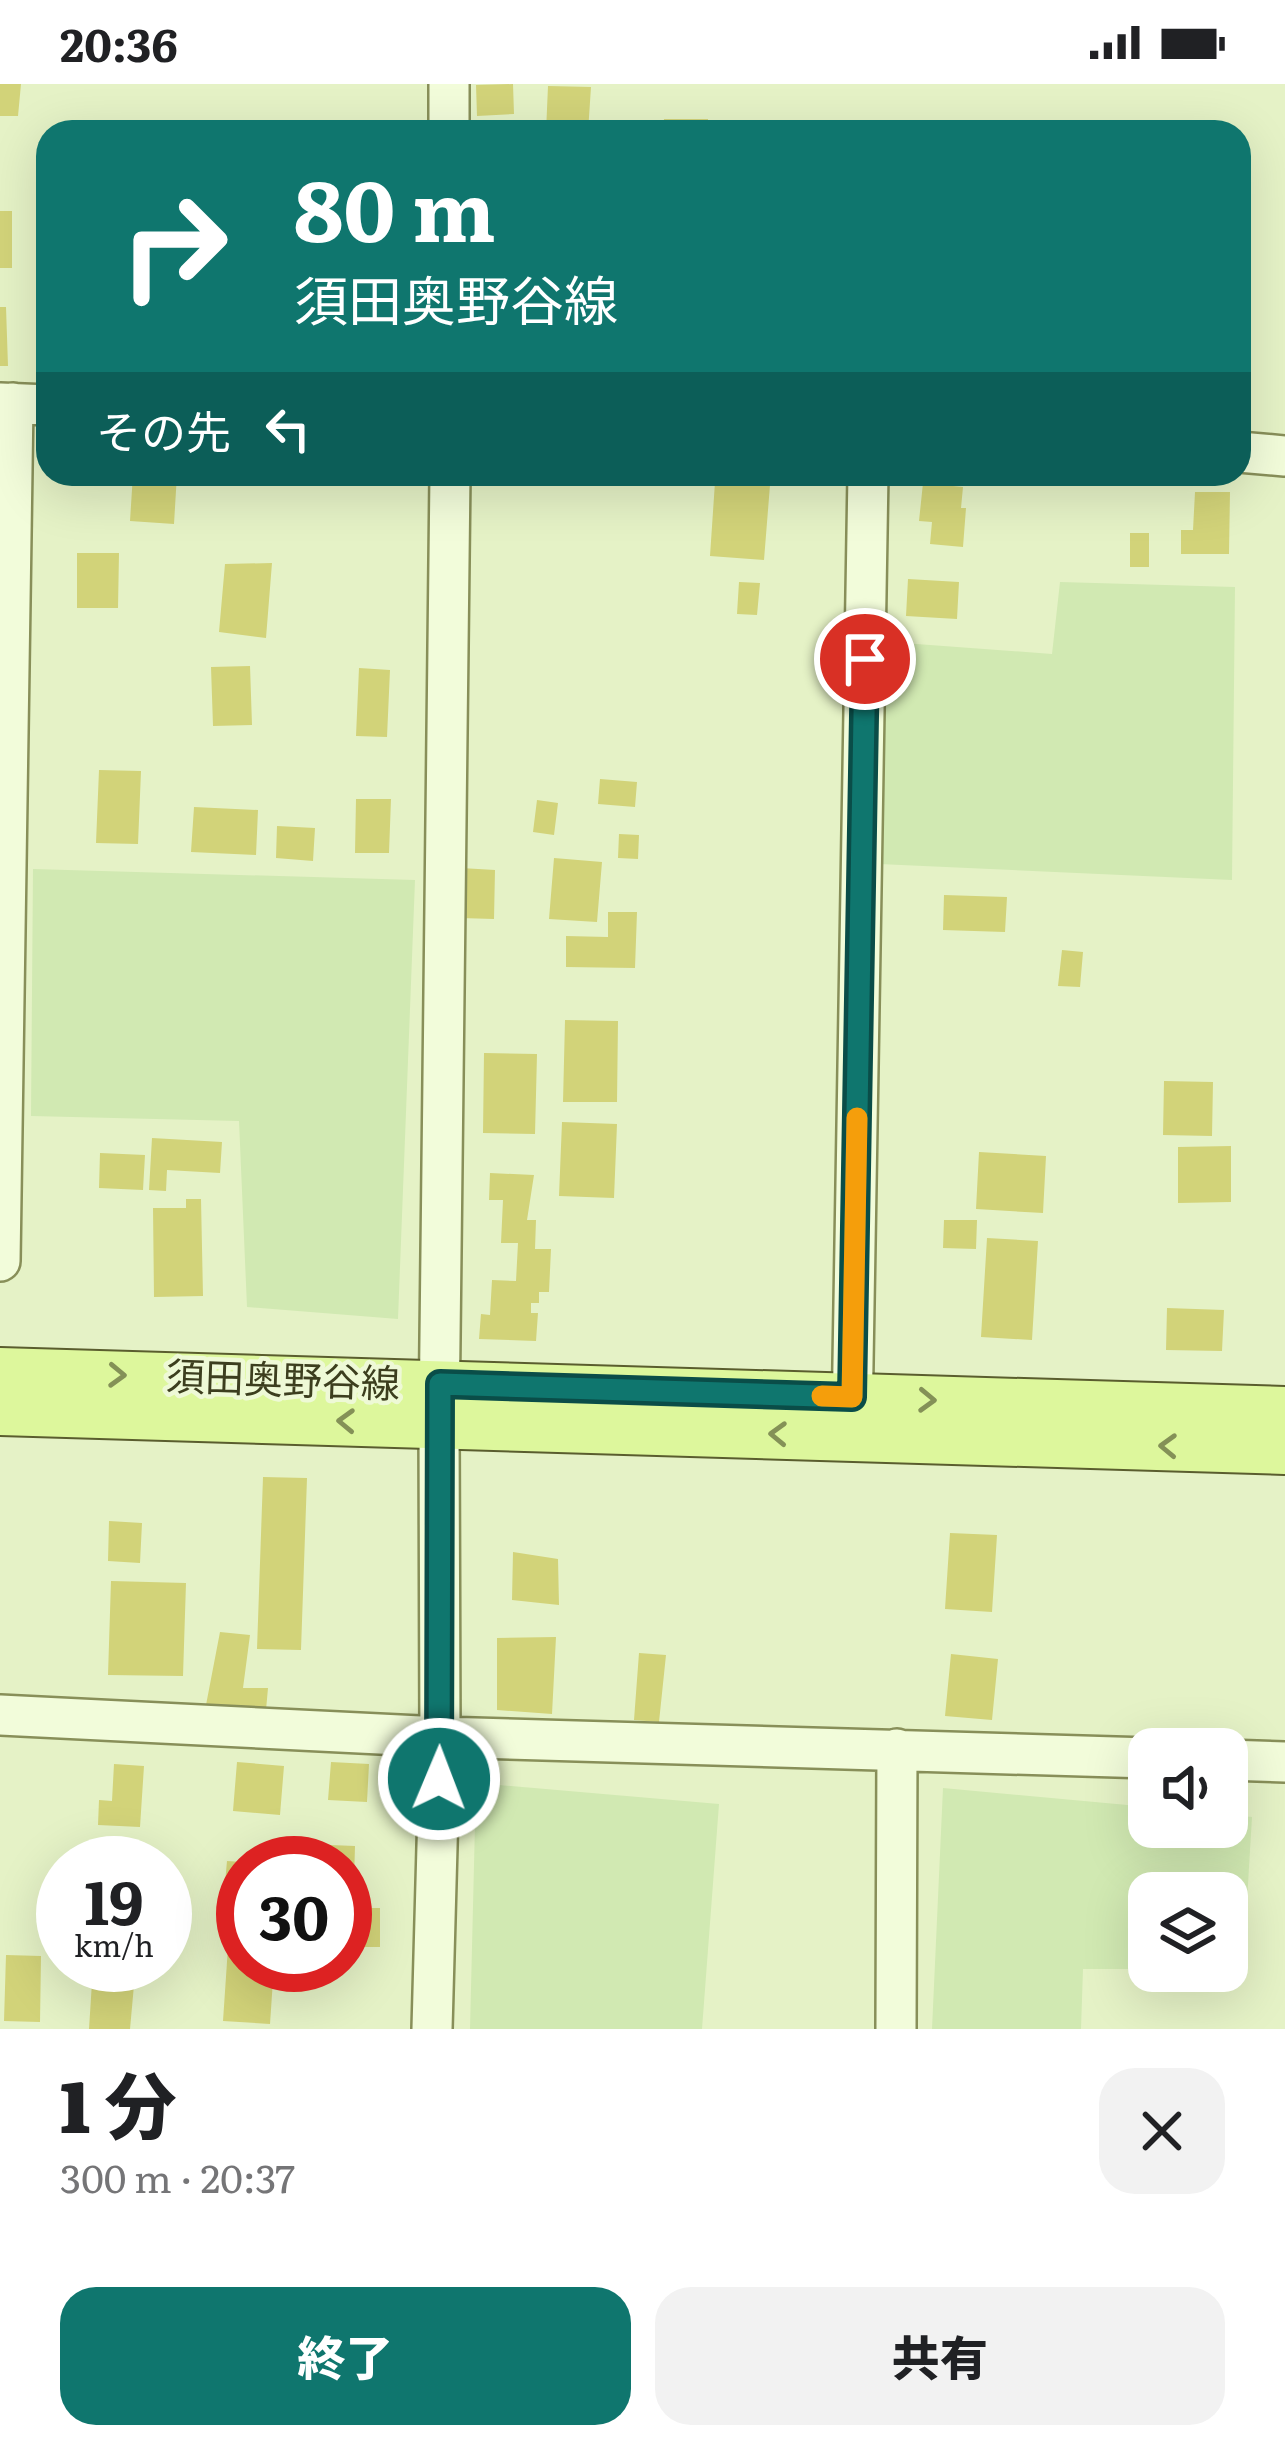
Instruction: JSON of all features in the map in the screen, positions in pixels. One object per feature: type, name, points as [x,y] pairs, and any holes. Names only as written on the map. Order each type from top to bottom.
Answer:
[{"type":"main road","name":"須田奥野谷線","points":[[0,1372],[440,1404],[852,1417],[1285,1450]]},
{"type":"main road","name":"須田奥野谷線","points":[[0,1411],[440,1404]]},
{"type":"main road","name":"須田奥野谷線","points":[[852,1417],[1285,1411]]},
{"type":"street","points":[[448,84],[449,120]]},
{"type":"street","points":[[0,1261],[20,404]]},
{"type":"street","points":[[1251,453],[1285,456]]},
{"type":"street","points":[[432,2029],[440,1737],[450,486]]},
{"type":"street","points":[[852,1417],[868,486]]},
{"type":"street","points":[[0,1715],[440,1737],[1128,1757]]},
{"type":"street","points":[[896,2029],[898,1749]]},
{"type":"street","points":[[1248,1761],[1285,1762]]},
{"type":"green space","points":[[1060,582],[1235,587],[1232,880],[879,864],[876,641],[1052,654]]},
{"type":"green space","points":[[33,869],[415,880],[398,1319],[247,1307],[239,1121],[31,1116]]},
{"type":"green space","points":[[476,1783],[719,1804],[702,2029],[470,2029]]},
{"type":"green space","points":[[943,1788],[1128,1805],[1128,1848],[1248,1848],[1248,1817],[1252,1817],[1248,1884],[1248,1872],[1128,1872],[1128,1969],[1083,1969],[1081,2029],[932,2029]]},
{"type":"building","points":[[0,84],[21,84],[18,116],[0,116]]},
{"type":"building","points":[[513,84],[514,114],[477,116],[476,85]]},
{"type":"building","points":[[548,86],[591,87],[589,120],[547,120]]},
{"type":"building","points":[[0,211],[12,211],[12,268],[0,268]]},
{"type":"building","points":[[0,307],[6,307],[8,366],[0,366]]},
{"type":"building","points":[[132,486],[176,486],[174,524],[130,521]]},
{"type":"building","points":[[715,486],[770,486],[764,560],[710,556]]},
{"type":"building","points":[[923,486],[963,487],[963,547],[930,544],[932,522],[919,521]]},
{"type":"building","points":[[1195,492],[1230,492],[1229,554],[1181,554],[1181,530],[1193,530]]},
{"type":"building","points":[[1130,533],[1149,533],[1149,567],[1130,567]]},
{"type":"building","points":[[77,553],[119,553],[118,608],[77,608]]},
{"type":"building","points":[[272,563],[266,638],[219,632],[225,564]]},
{"type":"building","points":[[908,579],[959,582],[957,619],[906,616]]},
{"type":"building","points":[[739,582],[760,583],[757,615],[737,614]]},
{"type":"building","points":[[250,666],[252,725],[213,726],[211,667]]},
{"type":"building","points":[[359,668],[390,670],[387,737],[356,736]]},
{"type":"building","points":[[99,770],[141,771],[138,844],[96,843]]},
{"type":"building","points":[[600,779],[637,782],[635,807],[598,804]]},
{"type":"building","points":[[356,799],[391,799],[389,853],[355,853]]},
{"type":"building","points":[[537,800],[558,803],[554,835],[533,832]]},
{"type":"building","points":[[194,807],[258,810],[256,855],[191,852]]},
{"type":"building","points":[[277,826],[315,828],[313,861],[276,858]]},
{"type":"building","points":[[619,834],[639,835],[638,859],[618,858]]},
{"type":"building","points":[[554,858],[602,862],[597,922],[549,919]]},
{"type":"building","points":[[461,868],[495,870],[494,919],[460,918]]},
{"type":"building","points":[[944,895],[1007,897],[1005,932],[943,930]]},
{"type":"building","points":[[608,912],[637,912],[635,968],[566,967],[566,936],[608,937]]},
{"type":"building","points":[[1062,950],[1083,952],[1080,987],[1058,986]]},
{"type":"building","points":[[565,1020],[618,1021],[617,1102],[563,1102]]},
{"type":"building","points":[[484,1053],[537,1054],[535,1134],[483,1133]]},
{"type":"building","points":[[1164,1081],[1213,1082],[1212,1136],[1163,1135]]},
{"type":"building","points":[[562,1122],[617,1124],[614,1198],[559,1196]]},
{"type":"building","points":[[152,1138],[222,1142],[220,1173],[167,1170],[166,1191],[149,1190]]},
{"type":"building","points":[[1231,1146],[1231,1202],[1178,1203],[1178,1147]]},
{"type":"building","points":[[979,1152],[1046,1156],[1043,1213],[976,1209]]},
{"type":"building","points":[[100,1153],[145,1155],[143,1190],[99,1188]]},
{"type":"building","points":[[490,1173],[534,1175],[527,1220],[536,1220],[535,1249],[551,1249],[549,1292],[539,1292],[539,1303],[531,1303],[531,1313],[538,1313],[536,1341],[479,1339],[481,1314],[490,1315],[492,1280],[516,1281],[518,1243],[501,1243],[503,1200],[489,1200]]},
{"type":"building","points":[[186,1199],[201,1199],[203,1296],[154,1297],[153,1208],[186,1208]]},
{"type":"building","points":[[944,1220],[977,1220],[976,1249],[943,1248]]},
{"type":"building","points":[[987,1238],[1038,1241],[1032,1340],[981,1337]]},
{"type":"building","points":[[1167,1308],[1224,1310],[1222,1351],[1166,1350]]},
{"type":"building","points":[[263,1477],[307,1478],[301,1650],[257,1649]]},
{"type":"building","points":[[109,1521],[142,1523],[140,1563],[108,1561]]},
{"type":"building","points":[[950,1533],[997,1535],[992,1612],[945,1609]]},
{"type":"building","points":[[513,1552],[558,1559],[559,1605],[512,1600]]},
{"type":"building","points":[[111,1581],[186,1583],[183,1676],[108,1675]]},
{"type":"building","points":[[220,1632],[250,1635],[243,1688],[268,1688],[266,1710],[206,1705]]},
{"type":"building","points":[[556,1637],[552,1714],[497,1710],[497,1638]]},
{"type":"building","points":[[639,1653],[666,1655],[659,1722],[634,1720]]},
{"type":"building","points":[[951,1654],[998,1659],[992,1720],[945,1716]]},
{"type":"building","points":[[237,1762],[284,1766],[280,1815],[233,1811]]},
{"type":"building","points":[[331,1762],[369,1764],[367,1802],[328,1800]]},
{"type":"building","points":[[114,1764],[144,1766],[140,1827],[98,1825],[99,1800],[112,1801]]},
{"type":"building","points":[[372,1908],[380,1908],[380,1947],[372,1947]]},
{"type":"building","points":[[6,1955],[36,1956],[40,2022],[4,2021]]},
{"type":"building","points":[[91,1992],[133,1992],[130,2029],[89,2029]]},
{"type":"building","points":[[225,1992],[272,1992],[270,2024],[223,2021]]},
{"type":"slow traffic","points":[[822,1396],[852,1397],[857,1118]]},
{"type":"route","points":[[439,1779],[440,1384],[852,1397],[865,659]]}]
